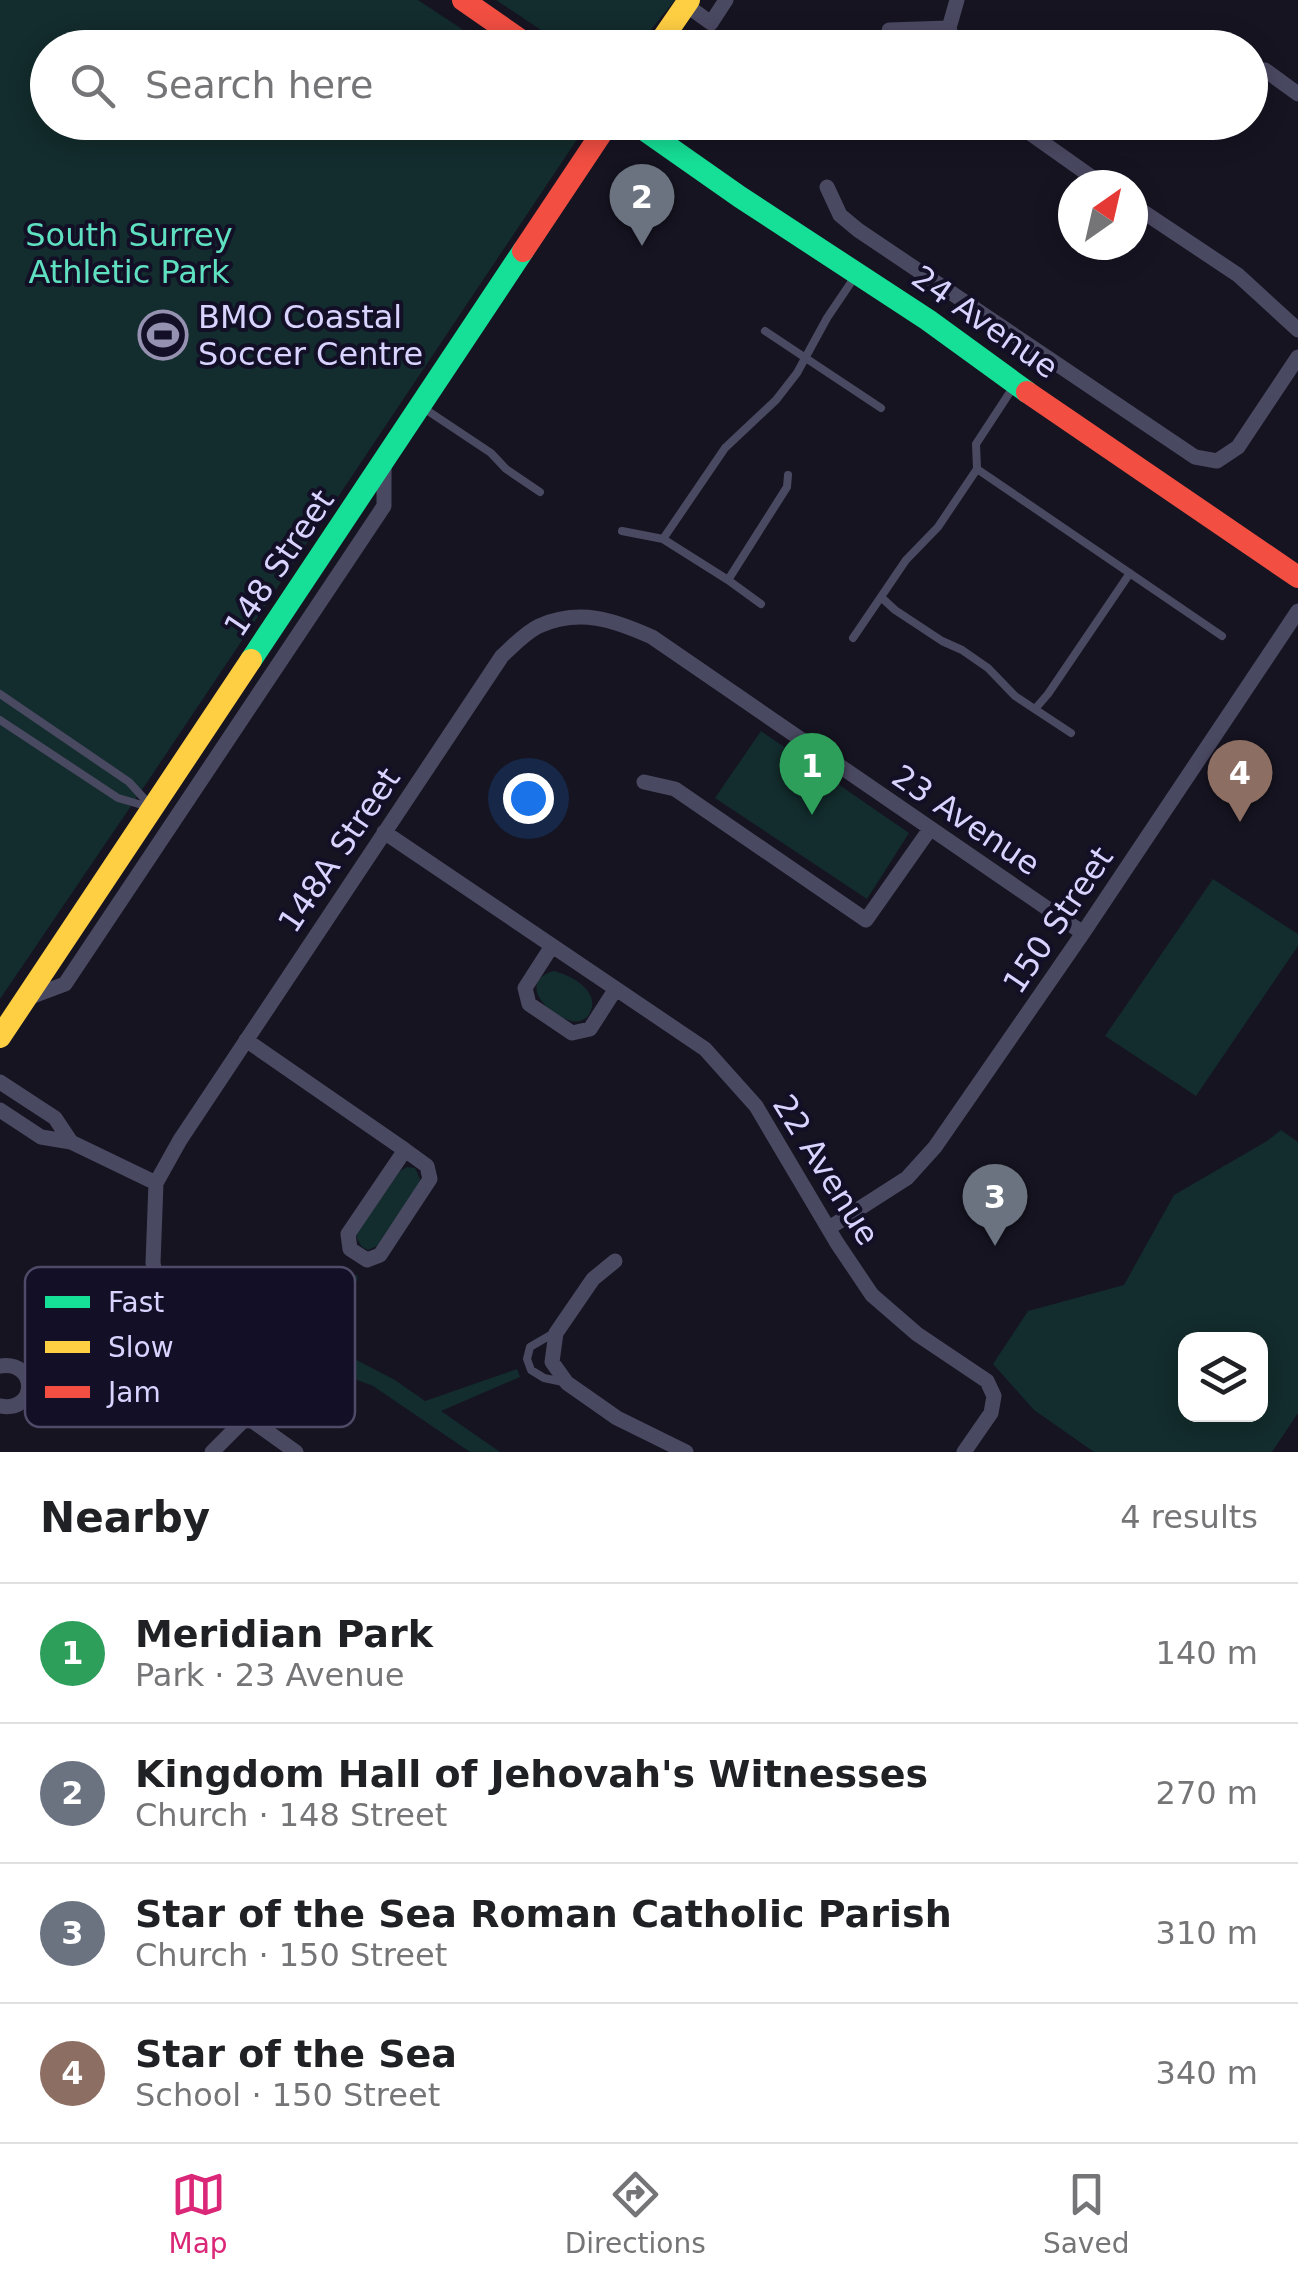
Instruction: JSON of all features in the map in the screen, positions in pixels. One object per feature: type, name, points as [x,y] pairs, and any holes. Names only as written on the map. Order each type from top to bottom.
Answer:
[{"type":"main road","points":[[462,0],[506,30]]},
{"type":"main road","points":[[669,30],[688,3]]},
{"type":"main road","name":"148 Street","points":[[0,1038],[598,140]]},
{"type":"main road","name":"24 Avenue","points":[[659,140],[1018,380],[1298,560]]},
{"type":"main road","name":"24 Avenue","points":[[680,140],[784,208],[1018,380],[1298,577]]},
{"type":"street","points":[[688,3],[711,23],[726,0]]},
{"type":"street","points":[[889,30],[949,28],[957,0]]},
{"type":"street","points":[[1268,73],[1298,94]]},
{"type":"street","points":[[1039,140],[1082,170]]},
{"type":"street","points":[[827,187],[840,215],[858,230],[1195,457],[1217,461],[1238,447],[1298,357]]},
{"type":"street","points":[[1148,215],[1238,275],[1298,330]]},
{"type":"street","points":[[26,999],[64,984],[384,506],[384,463]]},
{"type":"street","name":"150 Street","points":[[829,1228],[907,1178],[934,1147],[1083,933],[1298,610]]},
{"type":"street","name":"148A Street","points":[[156,1183],[180,1140],[502,656],[537,627],[576,616],[618,621]]},
{"type":"street","name":"23 Avenue","points":[[618,621],[652,637],[1083,933]]},
{"type":"street","points":[[644,782],[674,789],[866,920],[930,829]]},
{"type":"street","name":"22 Avenue","points":[[384,832],[705,1050],[756,1106],[872,1295],[916,1334],[988,1381],[994,1396],[991,1414],[964,1452]]},
{"type":"street","points":[[552,946],[525,988],[529,1004],[572,1034],[590,1028],[616,990]]},
{"type":"street","points":[[246,1040],[428,1166],[430,1179],[380,1254],[367,1260],[350,1249],[348,1234],[404,1150]]},
{"type":"street","points":[[0,1082],[54,1118],[71,1142]]},
{"type":"street","points":[[0,1110],[41,1137],[71,1142],[156,1183],[154,1267]]},
{"type":"street","points":[[615,1261],[593,1278],[556,1333],[552,1362],[567,1384],[617,1418],[681,1451]]},
{"type":"street","points":[[0,1366],[14,1365],[25,1373]]},
{"type":"street","points":[[0,1406],[20,1404],[25,1397]]},
{"type":"street","points":[[212,1452],[237,1427]]},
{"type":"street","points":[[259,1427],[296,1452]]},
{"type":"lane","points":[[663,539],[725,448],[776,400],[858,272]]},
{"type":"lane","points":[[765,331],[881,408]]},
{"type":"lane","points":[[853,638],[906,560],[938,527],[978,469],[976,444],[1018,380]]},
{"type":"lane","points":[[422,407],[540,492]]},
{"type":"lane","points":[[978,469],[1222,636]]},
{"type":"lane","points":[[728,580],[788,487],[788,475]]},
{"type":"lane","points":[[622,530],[663,539],[761,604]]},
{"type":"lane","points":[[1035,709],[1130,572]]},
{"type":"lane","points":[[882,598],[988,668],[1015,696],[1071,733]]},
{"type":"lane","points":[[0,694],[130,782],[154,808]]},
{"type":"lane","points":[[0,720],[118,798],[154,808]]},
{"type":"lane","points":[[556,1333],[530,1347],[528,1359],[531,1370],[567,1384]]},
{"type":"green space","name":"South Surrey Athletic Park","points":[[0,0],[418,0],[463,30],[30,30],[30,140],[577,140],[0,999]]},
{"type":"green space","points":[[496,0],[675,0],[651,30],[541,30]]},
{"type":"green space","points":[[761,731],[909,833],[867,899],[715,798]]},
{"type":"green space","points":[[1213,879],[1298,934],[1298,946],[1196,1096],[1105,1036]]},
{"type":"green space","points":[[553,971],[574,979],[587,990],[592,1003],[586,1018],[562,1018],[544,1004],[537,986],[541,977]]},
{"type":"green space","points":[[1281,1130],[1298,1142],[1298,1413],[1272,1452],[1094,1452],[1034,1410],[993,1364],[1028,1311],[1124,1285],[1174,1195]]},
{"type":"green space","points":[[415,1168],[419,1184],[377,1246],[368,1250],[362,1247],[356,1237],[358,1231],[400,1171]]},
{"type":"green space","points":[[355,1359],[425,1401],[517,1369],[520,1377],[441,1411],[500,1452],[470,1452],[373,1386],[355,1379]]},
{"type":"traffic: fast","points":[[659,140],[928,320],[1027,392]]},
{"type":"traffic: fast","points":[[251,660],[523,251]]},
{"type":"traffic: slow","points":[[668,30],[689,0]]},
{"type":"traffic: slow","points":[[0,1037],[251,660]]},
{"type":"traffic: jam","points":[[463,0],[506,30]]},
{"type":"traffic: jam","points":[[523,251],[597,140]]},
{"type":"traffic: jam","points":[[1027,392],[1298,577]]},
{"type":"place","name":"Kingdom Hall of Jehovah's Witnesses","points":[[642,246]]},
{"type":"place","name":"BMO Coastal Soccer Centre","points":[[163,335]]},
{"type":"place","name":"Meridian Park","points":[[812,815]]},
{"type":"place","name":"Star of the Sea","points":[[1240,822]]},
{"type":"place","name":"Star of the Sea Roman Catholic Parish","points":[[995,1246]]}]
